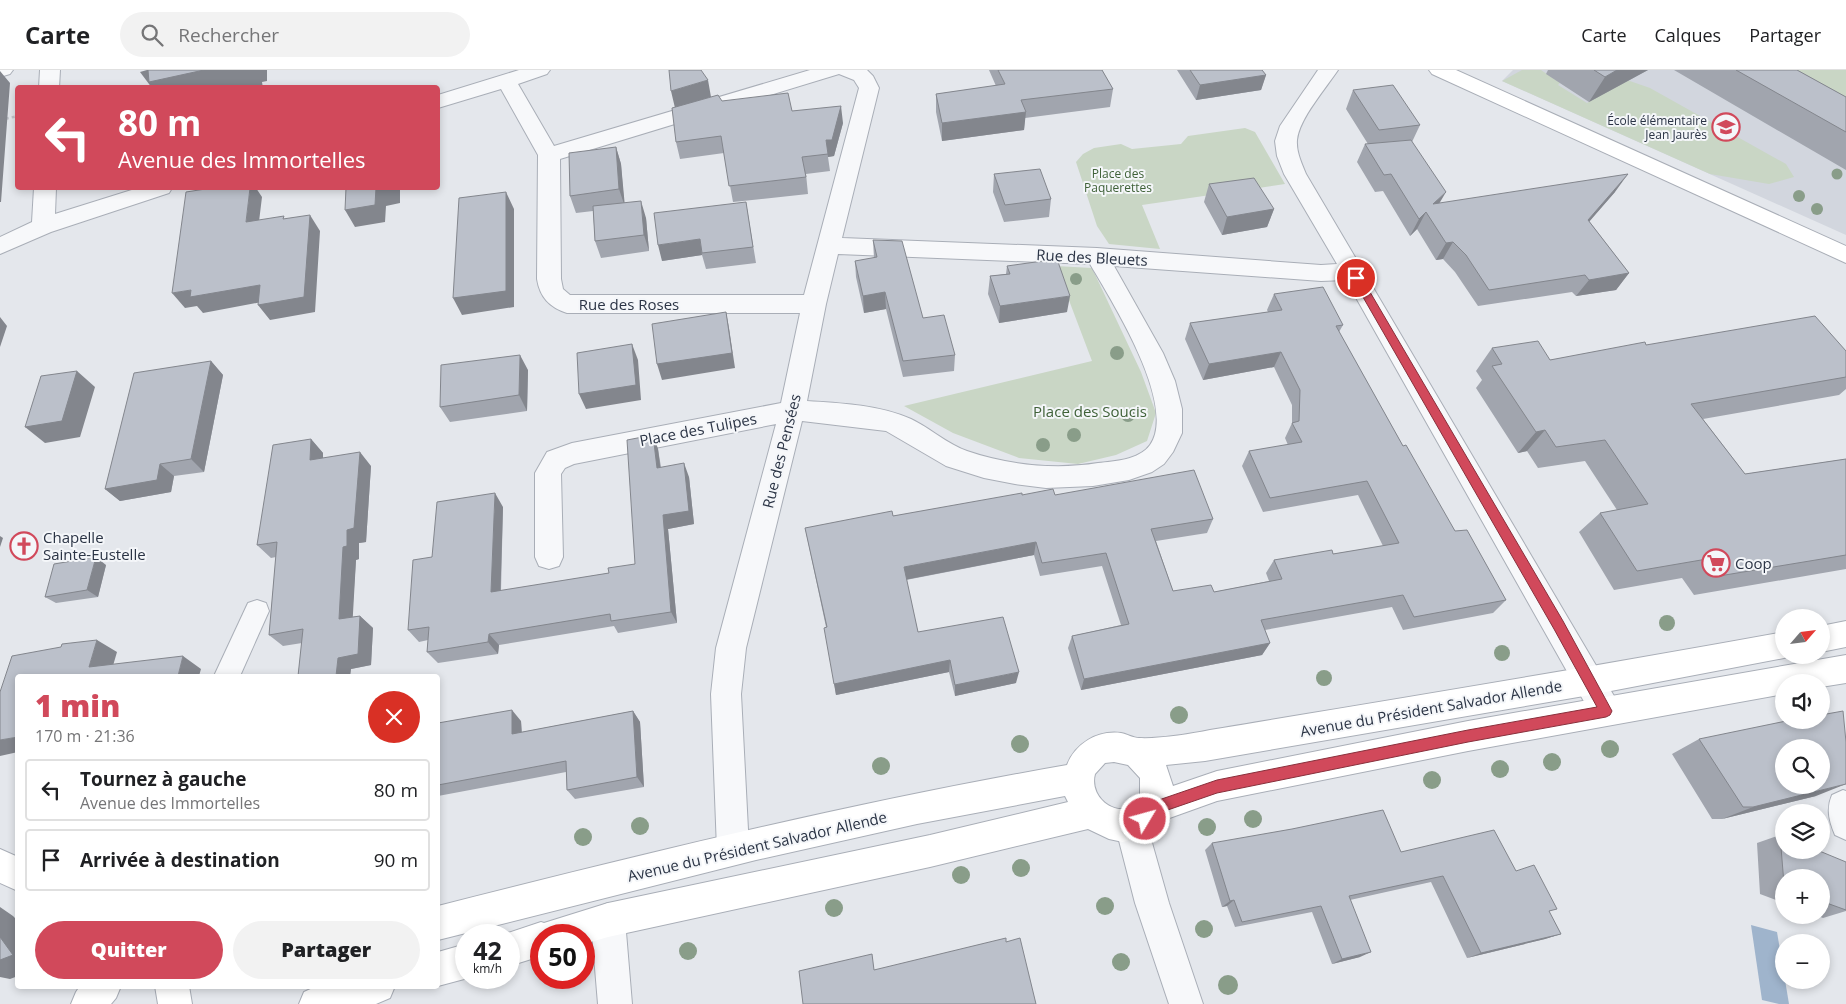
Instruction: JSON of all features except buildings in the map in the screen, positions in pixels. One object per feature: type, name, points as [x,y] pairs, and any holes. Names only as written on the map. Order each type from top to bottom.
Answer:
[{"type":"main road","points":[[1439,70],[1846,255]]},
{"type":"main road","points":[[1830,637],[1846,634]]},
{"type":"main road","name":"Avenue du Président Salvador Allende","points":[[1137,753],[1205,746],[1590,681],[1775,647]]},
{"type":"main road","points":[[1143,817],[1159,792],[1157,778],[1149,764],[1137,753],[1122,748],[1106,748],[1093,753],[1083,764],[1078,778],[1080,794],[1090,813],[1115,826],[1143,817],[1217,786],[1468,736],[1846,669]]},
{"type":"main road","name":"Avenue du Président Salvador Allende","points":[[440,922],[602,880],[733,849],[1015,789],[1078,778]]},
{"type":"main road","points":[[594,924],[930,851],[1090,813]]},
{"type":"main road","points":[[0,865],[15,873]]},
{"type":"main road","points":[[440,968],[455,964]]},
{"type":"main road","points":[[88,1004],[101,989]]},
{"type":"main road","points":[[172,989],[175,1004]]},
{"type":"main road","points":[[316,1004],[368,989]]},
{"type":"street","points":[[49,85],[50,70]]},
{"type":"street","points":[[440,101],[540,70]]},
{"type":"street","points":[[549,156],[832,70]]},
{"type":"street","name":"Rue des Pensées","points":[[733,849],[726,694],[731,648],[792,411],[814,304],[869,88],[868,81],[860,74],[846,70]]},
{"type":"street","points":[[1328,70],[1290,126],[1286,141],[1288,156],[1295,174],[1353,271],[1606,711]]},
{"type":"street","name":"Rue des Roses","points":[[506,81],[549,156],[549,279],[551,291],[556,299],[566,304],[814,304]]},
{"type":"street","points":[[43,226],[45,190]]},
{"type":"street","points":[[0,246],[43,226],[155,190]]},
{"type":"street","name":"Rue des Bleuets","points":[[830,245],[855,248],[1097,256],[1299,272],[1353,271]]},
{"type":"street","points":[[792,411],[821,411],[892,422],[913,432],[956,458],[987,468],[1038,476],[1065,479],[1095,476],[1122,471],[1146,462],[1160,452],[1167,439],[1170,422],[1169,403],[1153,356],[1097,256]]},
{"type":"street","name":"Place des Tulipes","points":[[549,557],[548,472],[556,460],[572,454],[792,411]]},
{"type":"street","points":[[1143,817],[1152,903],[1186,1004]]},
{"type":"street","points":[[608,920],[615,1004]]},
{"type":"lane","points":[[228,674],[257,610]]},
{"type":"path","points":[[0,120],[15,117]]},
{"type":"shaded area","name":"École élémentaire Jean Jaurès","points":[[1513,70],[1846,70],[1846,235],[1502,81]]},
{"type":"green space","points":[[1522,70],[1541,70],[1560,83],[1558,85],[1587,103],[1627,80],[1650,88],[1786,164],[1794,177],[1769,184],[1710,174],[1502,81]]},
{"type":"green space","points":[[1769,70],[1846,70],[1846,110]]},
{"type":"green space","name":"Place des Paquerettes","points":[[1245,128],[1255,132],[1285,184],[1142,205],[1160,249],[1109,244],[1097,226],[1076,162],[1083,154],[1094,148],[1121,144],[1132,149],[1181,144],[1188,136]]},
{"type":"green space","name":"Place des Soucis","points":[[1056,266],[1092,268],[1141,372],[1156,413],[1147,441],[1116,455],[1078,464],[1019,458],[953,433],[904,406],[1092,361]]},
{"type":"water","points":[[1751,925],[1777,932],[1777,934],[1775,934],[1775,989],[1786,989],[1789,1004],[1762,1000]]},
{"type":"place","name":"École élémentaire Jean Jaurès","points":[[1726,127]]},
{"type":"place","name":"Chapelle Sainte-Eustelle","points":[[24,546]]},
{"type":"place","name":"Coop","points":[[1716,563]]},
{"type":"route","points":[[1145,819],[1155,808],[1217,786],[1468,736],[1606,711],[1356,278]]}]
